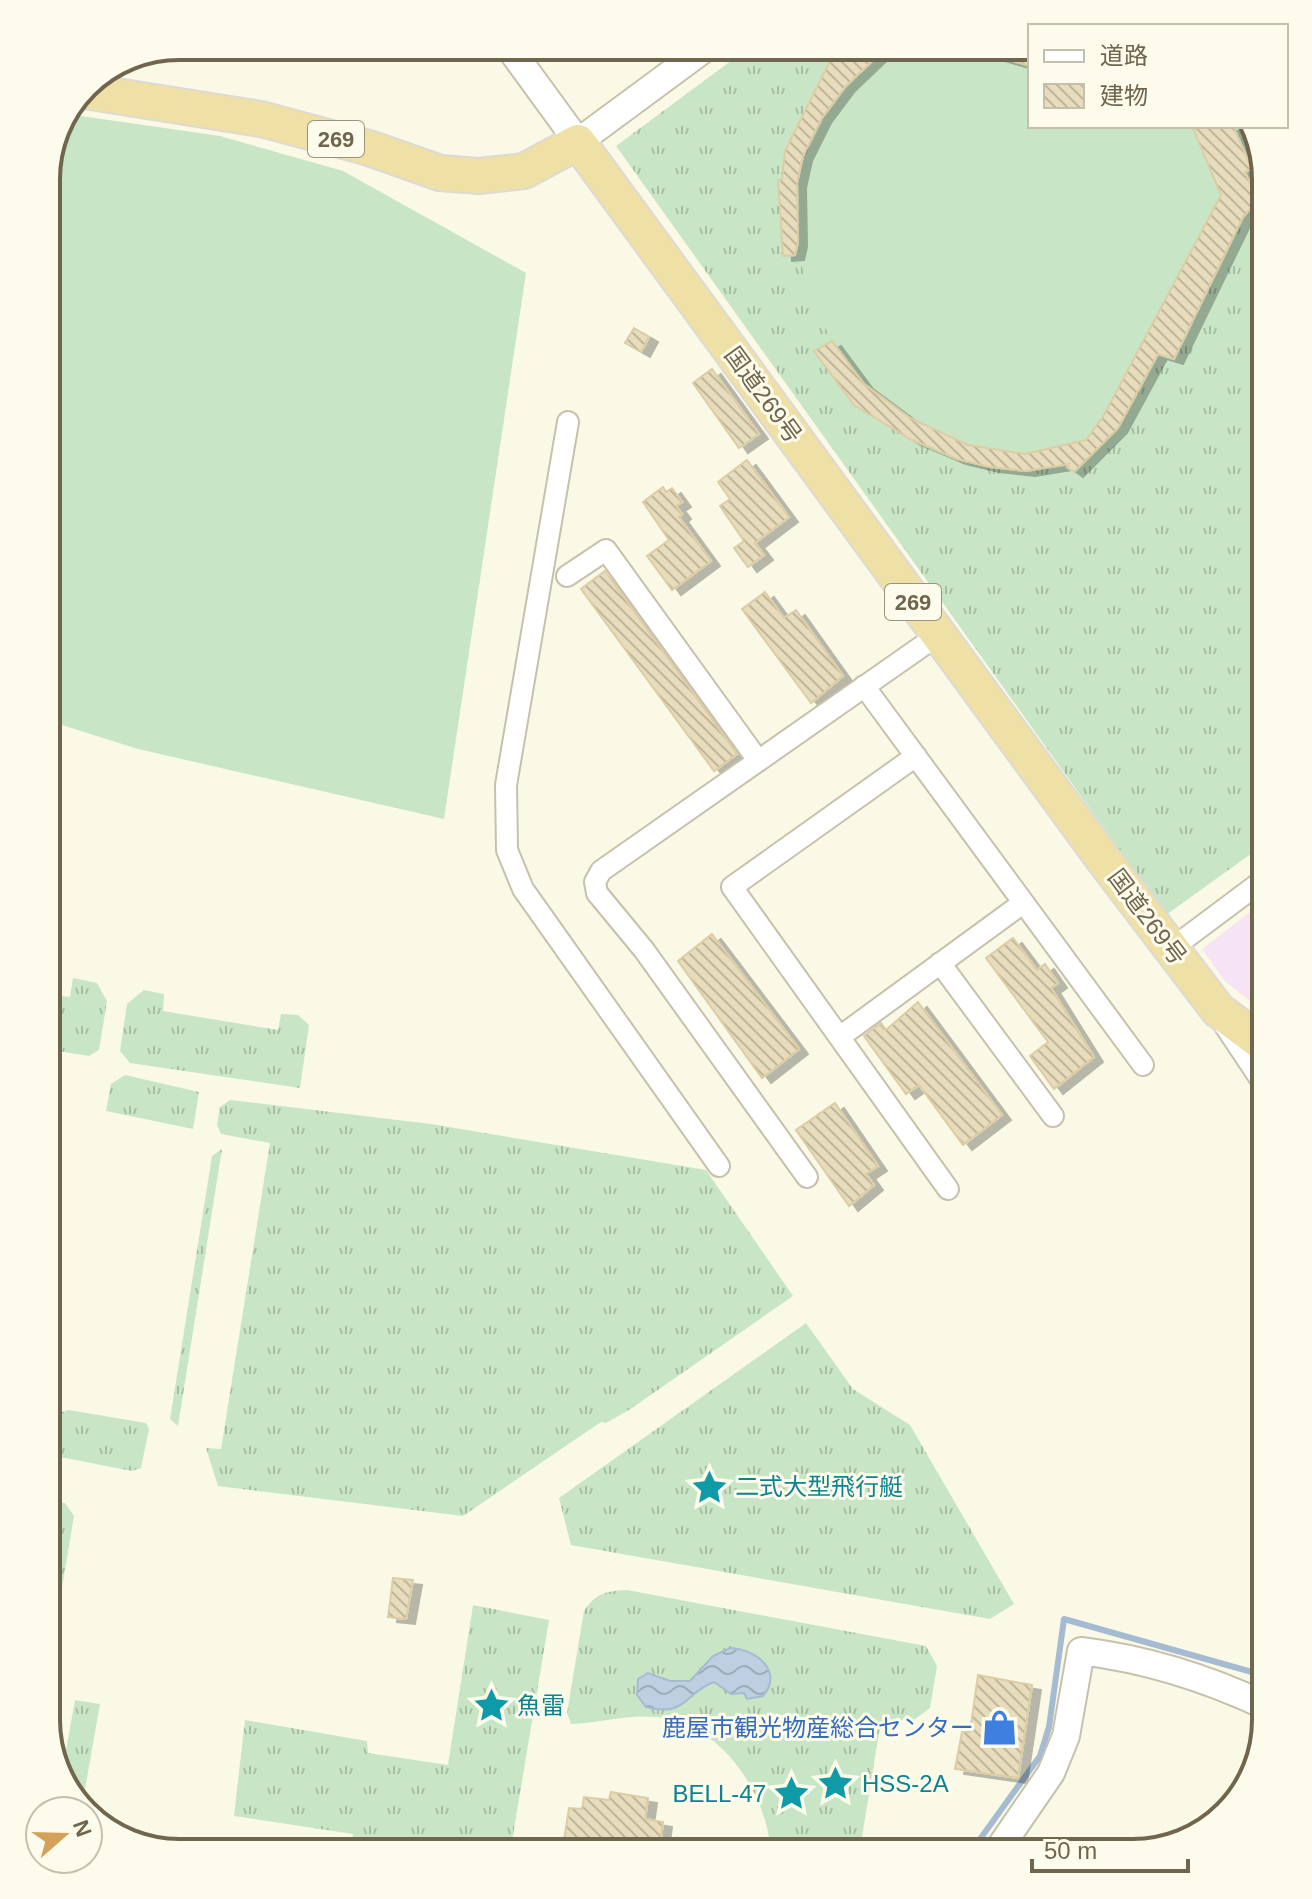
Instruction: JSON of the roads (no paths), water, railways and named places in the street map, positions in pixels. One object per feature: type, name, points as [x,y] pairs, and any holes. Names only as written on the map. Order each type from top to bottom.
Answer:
[{"type":"highway","name":"269","points":[[98,93],[261,119],[369,148],[440,173],[479,176],[524,171],[578,142]]},
{"type":"highway","name":"国道269号","points":[[578,142],[1171,949],[1218,1010],[1252,1036]]},
{"type":"street","points":[[518,60],[578,142],[689,60]]},
{"type":"street","points":[[568,422],[506,785],[507,850],[523,889],[719,1166]]},
{"type":"street","points":[[567,576],[606,550],[757,759]]},
{"type":"street","points":[[807,1177],[644,950],[597,893],[595,882],[601,871],[938,635]]},
{"type":"street","points":[[864,686],[1143,1065]]},
{"type":"street","points":[[916,756],[732,887],[948,1189]]},
{"type":"street","points":[[1171,949],[1252,888]]},
{"type":"street","points":[[841,1036],[1023,903]]},
{"type":"street","points":[[940,963],[1053,1116]]},
{"type":"street","points":[[1218,1010],[1252,1061]]},
{"type":"street","points":[[1006,1839],[1051,1773],[1066,1736],[1081,1651],[1134,1658],[1233,1690],[1252,1699]]},
{"type":"water","points":[[730,1648],[749,1652],[769,1670],[769,1687],[763,1696],[747,1699],[744,1693],[731,1694],[714,1682],[704,1686],[678,1707],[660,1709],[646,1707],[637,1695],[638,1679],[648,1673],[670,1681],[690,1681],[713,1656]]},
{"type":"waterway","points":[[980,1839],[1040,1756],[1049,1727],[1064,1619],[1252,1672]]},
{"type":"place","name":"二式大型飛行艇","points":[[709,1487]]},
{"type":"place","name":"魚雷","points":[[491,1706]]},
{"type":"place","name":"鹿屋市観光物産総合センター","points":[[1000,1728]]},
{"type":"place","name":"HSS-2A","points":[[836,1784]]},
{"type":"place","name":"BELL-47","points":[[792,1794]]}]
